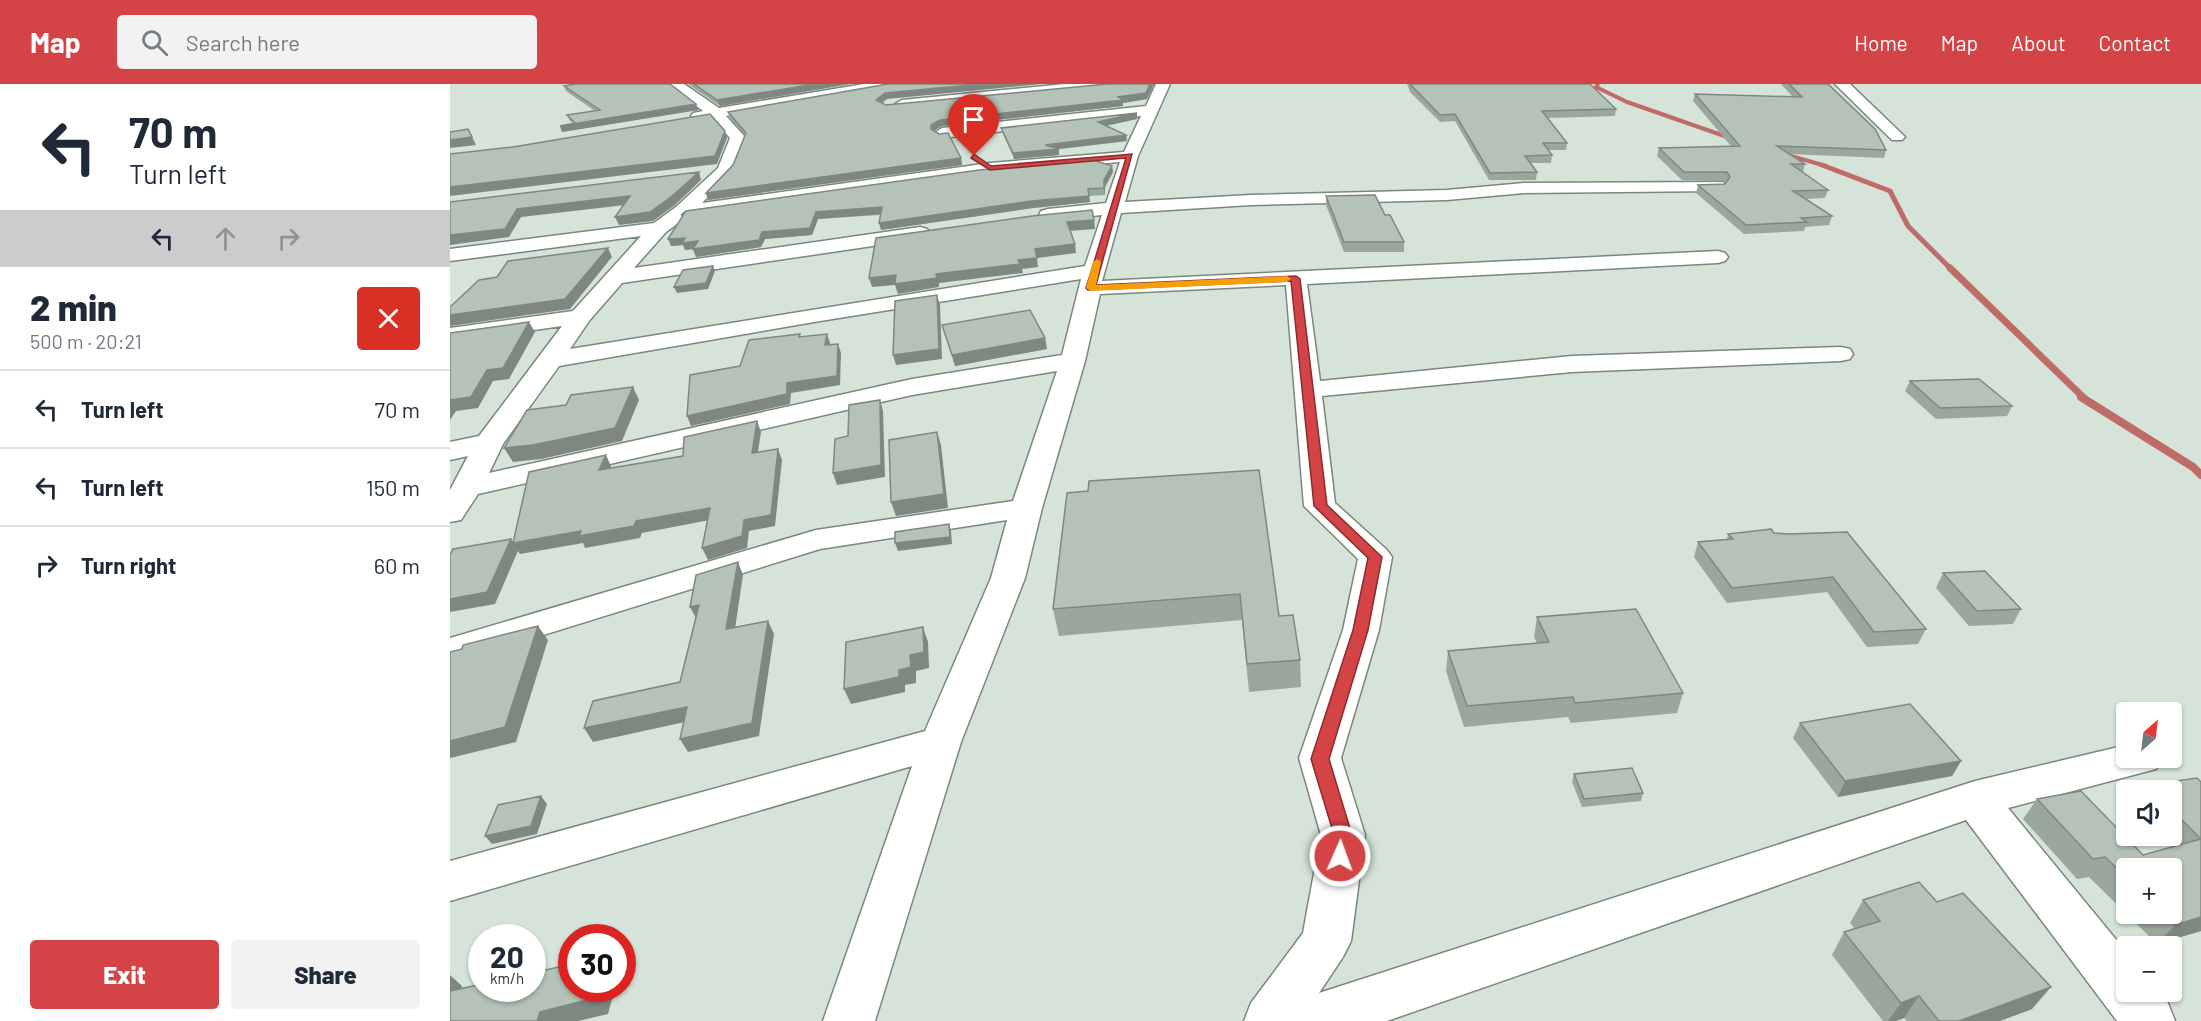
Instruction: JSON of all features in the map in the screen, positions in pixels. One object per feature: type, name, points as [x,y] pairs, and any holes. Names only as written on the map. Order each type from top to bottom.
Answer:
[{"type":"street","points":[[450,513],[467,487],[489,443],[580,317],[659,228],[683,211],[726,170],[738,138],[716,113],[675,84]]},
{"type":"street","points":[[838,84],[878,102]]},
{"type":"street","points":[[681,119],[888,84]]},
{"type":"street","points":[[914,119],[887,105],[1106,84]]},
{"type":"street","points":[[849,1021],[942,742],[1008,578],[1026,508],[1073,361],[1093,280],[1130,156],[1163,84]]},
{"type":"street","points":[[1842,84],[1897,137]]},
{"type":"street","points":[[990,168],[937,131],[1153,110]]},
{"type":"street","points":[[683,211],[990,168],[1130,156]]},
{"type":"street","points":[[703,173],[726,170]]},
{"type":"street","points":[[1033,216],[1114,208],[1251,200],[1446,195],[1524,188],[1717,186]]},
{"type":"street","points":[[450,255],[659,228]]},
{"type":"street","points":[[613,278],[940,230]]},
{"type":"street","points":[[551,360],[826,313],[1093,280],[1296,279],[1718,257]]},
{"type":"street","points":[[1270,1021],[1326,941],[1343,835],[1320,759],[1361,630],[1375,557],[1320,506],[1296,279]]},
{"type":"street","points":[[450,335],[580,317]]},
{"type":"street","points":[[1308,390],[1572,364],[1841,354]]},
{"type":"street","points":[[467,487],[912,387],[1073,361]]},
{"type":"street","points":[[450,451],[489,443]]},
{"type":"street","points":[[450,651],[816,540],[1026,508]]},
{"type":"street","points":[[450,881],[942,742]]},
{"type":"street","points":[[1313,1021],[1975,799],[2116,764]]},
{"type":"street","points":[[1975,799],[2149,1021]]},
{"type":"building","points":[[670,84],[696,104],[560,126],[575,123],[567,115],[600,110],[564,86]]},
{"type":"building","points":[[694,84],[815,84],[717,100]]},
{"type":"building","points":[[888,84],[981,84],[885,93],[876,100],[886,105],[1107,84],[1150,84],[1146,93],[1118,97],[1123,100],[940,120],[931,125],[931,129],[939,134],[948,133],[961,158],[706,193],[733,165],[746,133],[728,112]]},
{"type":"building","points":[[1410,84],[1590,84],[1616,109],[1542,111],[1567,143],[1543,143],[1552,155],[1525,156],[1537,172],[1490,173],[1455,114],[1440,115]]},
{"type":"building","points":[[1789,84],[1828,84],[1875,129],[1886,150],[1777,146],[1805,164],[1791,164],[1828,190],[1793,191],[1832,216],[1801,218],[1807,222],[1746,225],[1698,185],[1725,184],[1730,177],[1727,172],[1684,172],[1659,148],[1740,146],[1695,94],[1802,97]]},
{"type":"building","points":[[1137,113],[1098,122],[1126,135],[1045,145],[1058,149],[1013,153],[1001,128]]},
{"type":"building","points":[[710,114],[725,131],[715,156],[450,187],[450,154],[513,147]]},
{"type":"building","points":[[468,129],[472,137],[450,140],[450,132]]},
{"type":"building","points":[[1093,160],[1112,166],[1104,180],[1104,188],[1088,189],[1089,196],[1032,201],[879,223],[882,207],[816,212],[810,228],[762,232],[759,240],[693,249],[698,241],[682,243],[685,238],[668,239],[684,214],[681,215],[686,211],[979,170]]},
{"type":"building","points":[[699,172],[650,212],[615,217],[630,196],[517,209],[505,229],[450,235],[450,202]]},
{"type":"building","points":[[1375,195],[1385,215],[1390,215],[1404,242],[1344,242],[1326,196]]},
{"type":"building","points":[[1092,210],[1094,220],[1067,222],[1075,244],[1035,249],[1037,258],[1018,260],[1021,264],[936,274],[937,278],[895,284],[896,275],[869,278],[876,238]]},
{"type":"building","points":[[608,248],[565,299],[450,315],[450,307],[479,280],[497,277],[508,261]]},
{"type":"building","points":[[713,266],[706,283],[674,287],[683,270]]},
{"type":"building","points":[[937,295],[939,349],[893,355],[895,301]]},
{"type":"building","points":[[1030,310],[1045,338],[952,355],[942,325]]},
{"type":"building","points":[[529,322],[503,368],[487,370],[471,397],[450,400],[450,333]]},
{"type":"building","points":[[800,334],[799,337],[827,334],[825,345],[838,344],[837,376],[787,383],[787,394],[687,416],[690,375],[740,366],[749,340]]},
{"type":"building","points":[[1979,379],[2012,406],[1940,408],[1910,381]]},
{"type":"building","points":[[633,387],[615,428],[533,445],[504,448],[527,410],[566,405],[571,395]]},
{"type":"building","points":[[880,400],[881,465],[833,473],[835,439],[848,436],[849,405]]},
{"type":"building","points":[[757,421],[752,453],[778,449],[771,515],[744,520],[742,536],[702,548],[710,508],[636,521],[634,526],[579,536],[581,531],[513,543],[529,472],[606,455],[599,470],[683,456],[684,437]]},
{"type":"building","points":[[937,432],[944,494],[891,502],[889,440]]},
{"type":"building","points":[[1259,470],[1279,616],[1293,615],[1300,660],[1247,664],[1240,594],[1053,609],[1067,493],[1088,491],[1089,481]]},
{"type":"building","points":[[949,524],[950,537],[895,543],[895,532]]},
{"type":"building","points":[[1771,529],[1774,533],[1789,534],[1847,532],[1926,629],[1874,632],[1833,577],[1732,588],[1698,542],[1733,539],[1728,534]]},
{"type":"building","points":[[511,539],[487,592],[450,599],[450,555],[453,549]]},
{"type":"building","points":[[738,562],[726,629],[768,621],[752,723],[680,739],[687,707],[584,728],[593,701],[680,682],[699,605],[690,607],[696,575]]},
{"type":"building","points":[[1985,571],[2021,609],[1977,611],[1943,573]]},
{"type":"building","points":[[1636,609],[1683,693],[1575,703],[1573,697],[1467,706],[1448,651],[1549,642],[1537,617]]},
{"type":"building","points":[[538,626],[505,727],[450,741],[450,652],[462,649],[463,645]]},
{"type":"building","points":[[923,627],[924,652],[910,655],[911,667],[899,670],[899,677],[844,689],[846,642]]},
{"type":"building","points":[[1910,704],[1961,761],[1845,781],[1800,723]]},
{"type":"building","points":[[1632,768],[1643,793],[1584,799],[1574,774]]},
{"type":"building","points":[[2197,778],[2201,782],[2201,839],[2182,820],[2182,780]]},
{"type":"building","points":[[2081,791],[2116,827],[2116,846],[2134,846],[2143,855],[2201,839],[2201,917],[2182,923],[2182,858],[2116,858],[2116,868],[2105,857],[2093,859],[2037,799]]},
{"type":"building","points":[[541,796],[531,826],[485,836],[498,805]]},
{"type":"building","points":[[1919,882],[1937,902],[1963,893],[2051,987],[1959,1021],[1939,1021],[1919,996],[1901,1003],[1844,932],[1880,921],[1863,900]]},
{"type":"building","points":[[558,967],[558,1002],[579,1002],[540,1012],[537,1021],[450,1021],[450,991],[468,987],[468,1002],[546,1002],[546,970]]},
{"type":"waterway","points":[[1598,84],[1596,87],[1627,102],[1733,139]]},
{"type":"waterway","points":[[1784,154],[1826,166]]},
{"type":"waterway","points":[[1822,165],[1890,191],[1908,226],[1950,268]]},
{"type":"waterway","points":[[1950,268],[2084,398]]},
{"type":"waterway","points":[[2081,397],[2193,467],[2201,475]]},
{"type":"slow traffic","points":[[1097,262],[1091,288],[1287,279]]},
{"type":"route","points":[[974,156],[990,168],[1130,156],[1094,271],[1091,288],[1296,279],[1320,506],[1375,557],[1361,630],[1320,759],[1343,835],[1340,856]]}]
